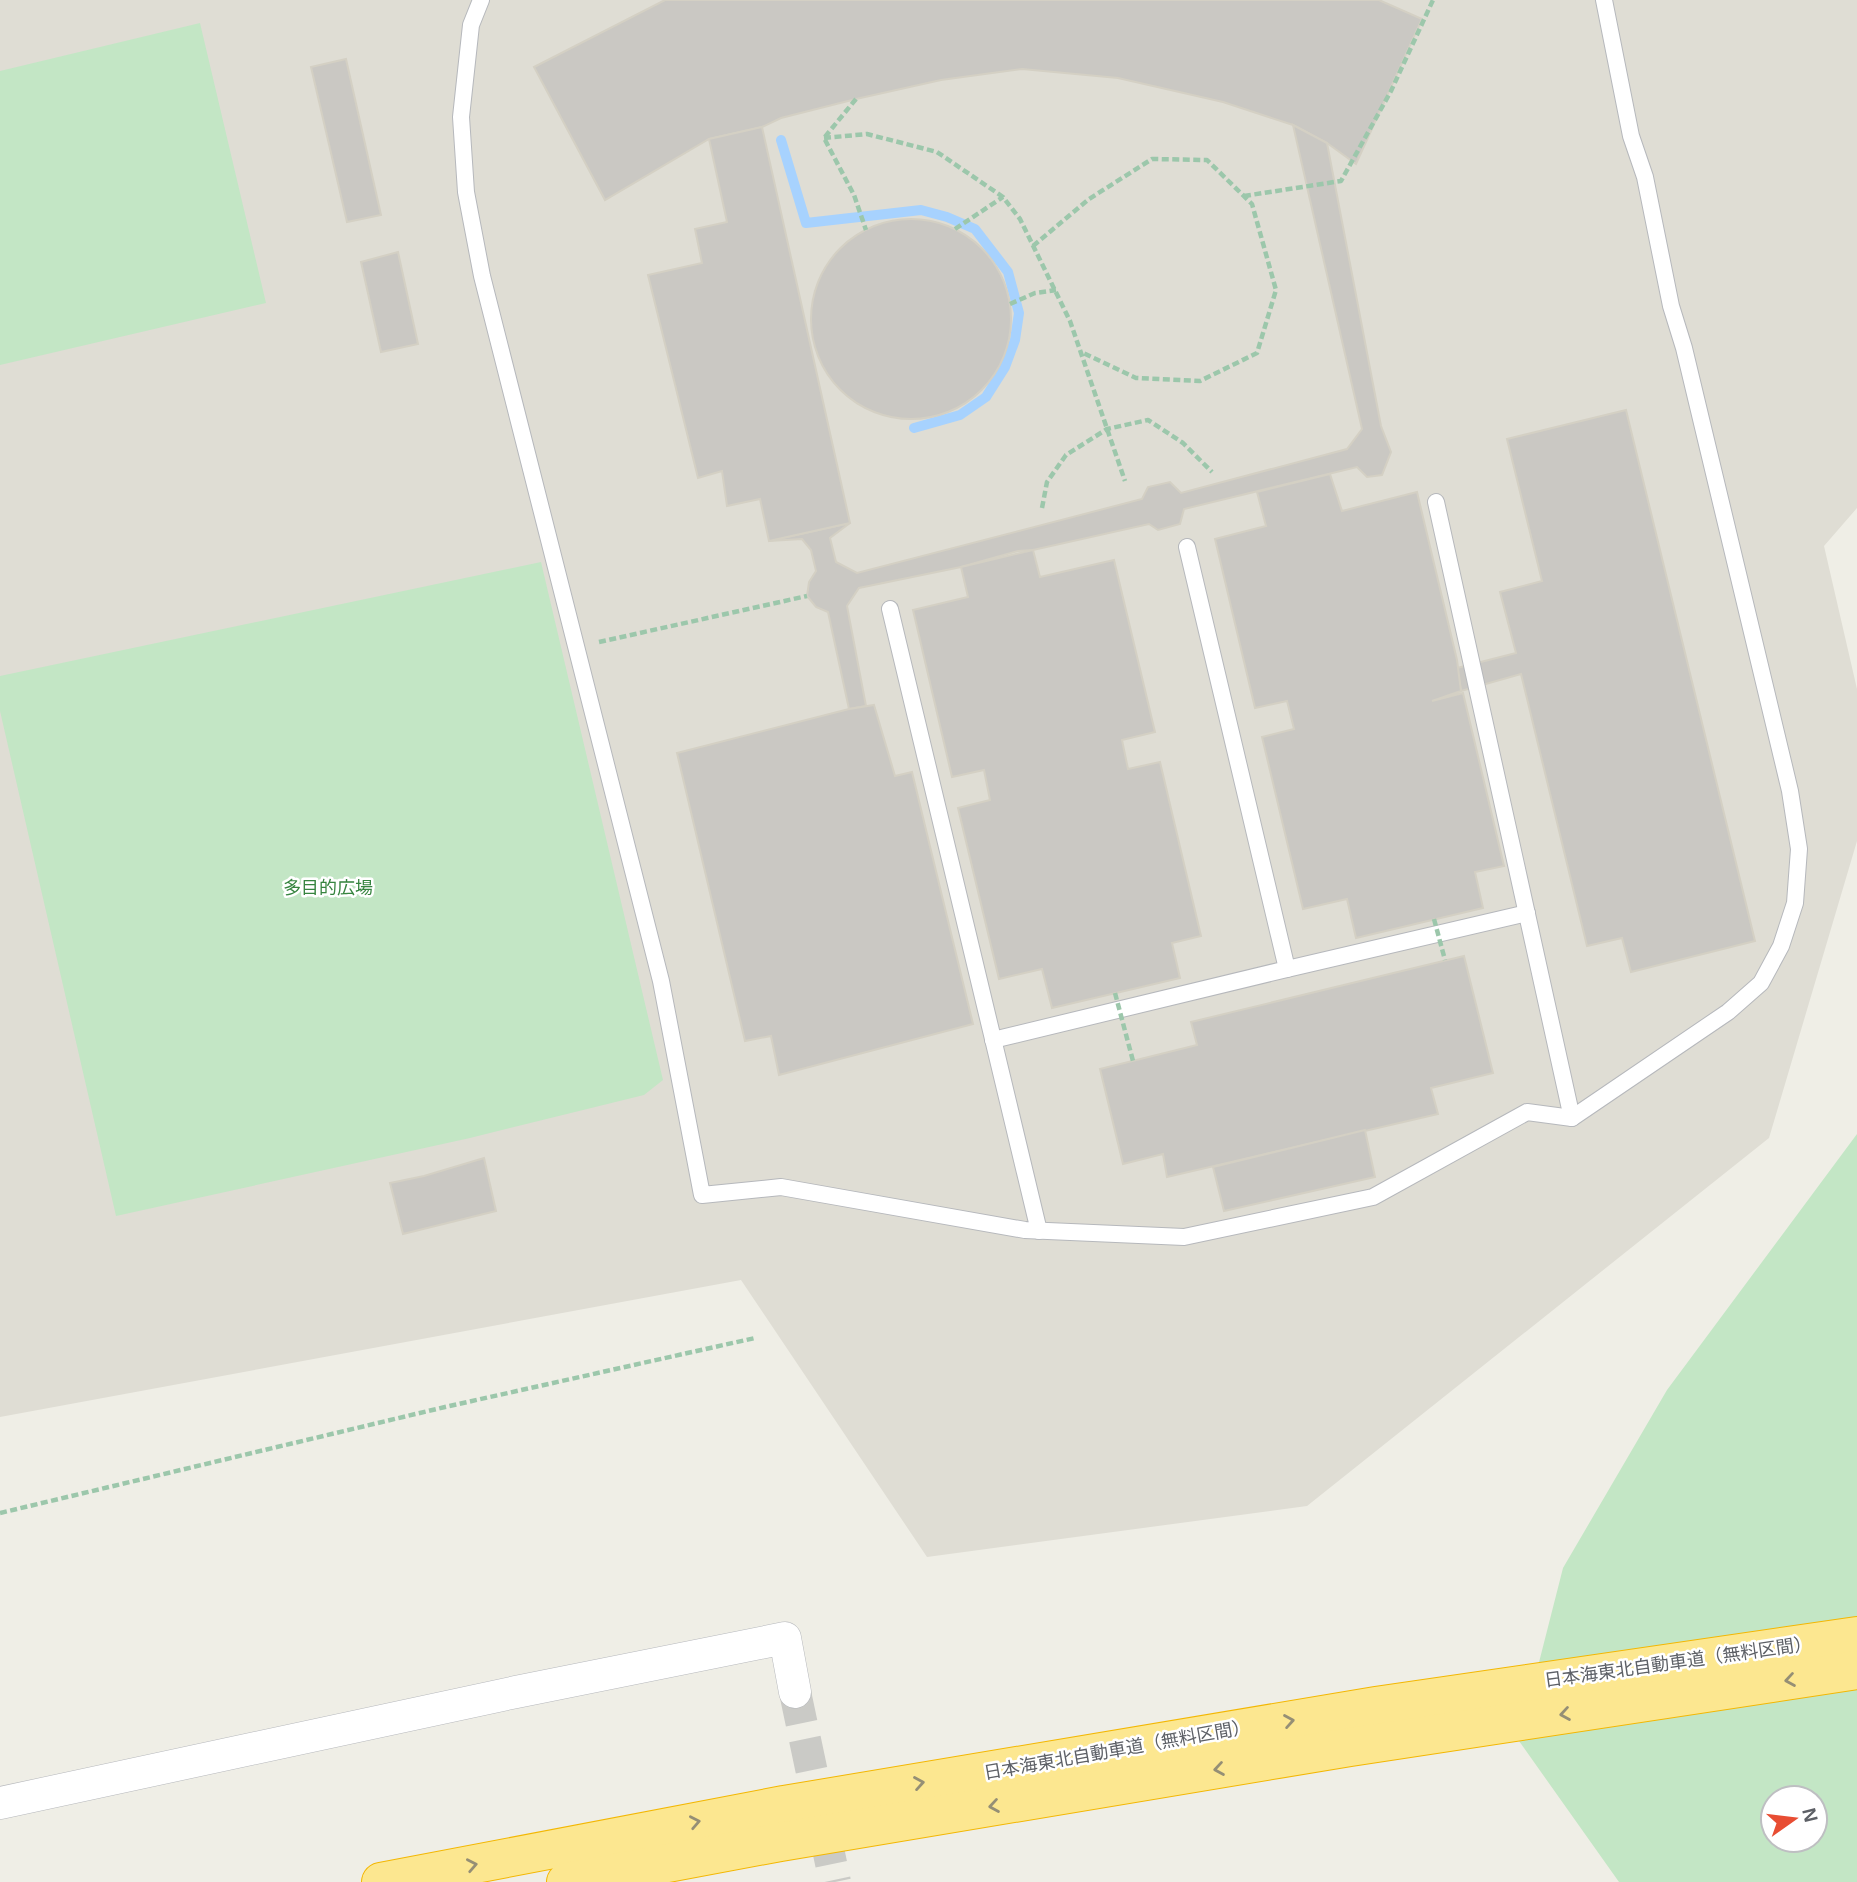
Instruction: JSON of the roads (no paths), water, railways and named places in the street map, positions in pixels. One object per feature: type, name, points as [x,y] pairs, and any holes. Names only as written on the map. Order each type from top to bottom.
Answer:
[{"type":"highway","name":"日本海東北自動車道（無料区間）","points":[[381,1882],[784,1805],[1335,1713],[1857,1636]]},
{"type":"highway","name":"日本海東北自動車道（無料区間）","points":[[566,1882],[780,1842],[1350,1747],[1857,1670]]},
{"type":"street","points":[[0,1803],[516,1692],[785,1638],[795,1692]]},
{"type":"lane","points":[[481,0],[471,25],[461,117],[466,192],[482,276],[662,981],[702,1195],[781,1187],[1025,1230],[1184,1237],[1373,1197],[1527,1112],[1572,1118],[1728,1012],[1761,983],[1781,946],[1795,903],[1799,849],[1790,792],[1684,348],[1671,306],[1645,177],[1631,136],[1604,0]]},
{"type":"lane","points":[[1436,502],[1572,1118]]},
{"type":"lane","points":[[1186,547],[1287,969]]},
{"type":"lane","points":[[890,609],[1039,1231]]},
{"type":"lane","points":[[993,1040],[1527,913]]},
{"type":"waterway","points":[[781,140],[806,223],[921,210],[975,229],[1008,272],[1019,313],[1015,340],[1005,367],[986,397],[960,415],[914,428]]},
{"type":"tunnel","points":[[795,1692],[835,1882]]},
{"type":"park label","name":"多目的広場","points":[[328,888]]}]
